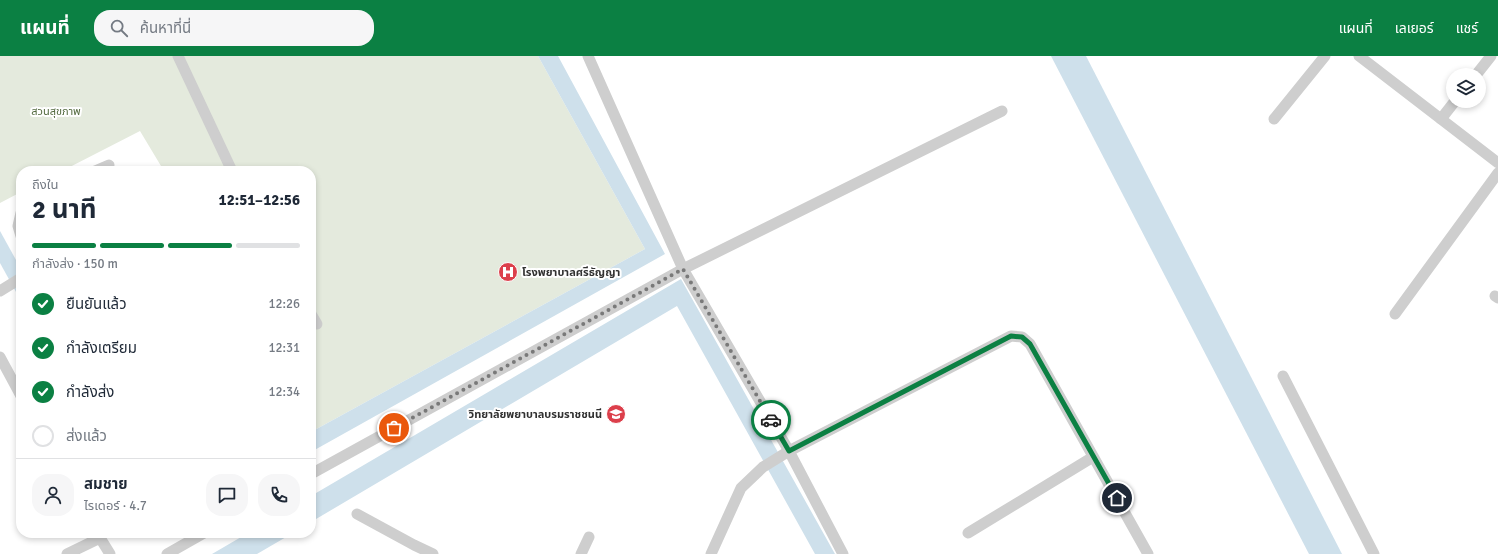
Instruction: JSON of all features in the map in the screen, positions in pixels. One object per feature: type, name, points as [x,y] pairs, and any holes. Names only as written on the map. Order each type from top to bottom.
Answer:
[{"type":"lane","points":[[178,56],[230,166]]},
{"type":"lane","points":[[588,56],[683,269],[788,452],[843,554]]},
{"type":"lane","points":[[1274,119],[1325,56]]},
{"type":"lane","points":[[1359,56],[1498,163]]},
{"type":"lane","points":[[1482,68],[1492,56]]},
{"type":"lane","points":[[1441,119],[1450,108]]},
{"type":"lane","points":[[316,471],[683,269],[1002,111]]},
{"type":"lane","points":[[1395,314],[1498,173]]},
{"type":"lane","points":[[0,291],[16,281]]},
{"type":"lane","points":[[711,554],[741,488],[763,467],[788,452],[1011,336],[1022,337],[1030,344],[1148,554]]},
{"type":"lane","points":[[0,358],[16,387]]},
{"type":"lane","points":[[1283,376],[1374,554]]},
{"type":"lane","points":[[968,533],[1093,457]]},
{"type":"lane","points":[[358,514],[433,554]]},
{"type":"lane","points":[[581,554],[589,537]]},
{"type":"lane","points":[[67,554],[95,538]]},
{"type":"lane","points":[[99,538],[110,554]]},
{"type":"lane","points":[[171,551],[195,538]]},
{"type":"green space","name":"โรงพยาบาลศรีธัญญา","points":[[0,56],[538,56],[645,249],[316,429],[316,166],[161,166],[140,131],[72,166],[16,166],[16,195],[0,203]]},
{"type":"water","points":[[538,56],[558,56],[665,254],[316,449],[316,429],[645,249]]},
{"type":"water","points":[[1051,56],[1086,56],[1342,554],[1309,554]]},
{"type":"water","points":[[0,231],[16,260],[16,292],[0,263]]},
{"type":"water","points":[[681,279],[835,554],[815,554],[677,306],[316,519],[316,493]]},
{"type":"water","points":[[239,538],[284,538],[257,554],[212,554]]},
{"type":"way so far","points":[[394,428],[683,269],[771,420]]},
{"type":"place","name":"โรงพยาบาลศรีธัญญา","points":[[508,272]]},
{"type":"place","name":"วิทยาลัยพยาบาลบรมราชชนนี","points":[[616,414]]},
{"type":"route","points":[[771,420],[789,451],[1011,336],[1022,337],[1030,344],[1117,498]]},
{"type":"park label","name":"สวนสุขภาพ","points":[[56,111]]}]
